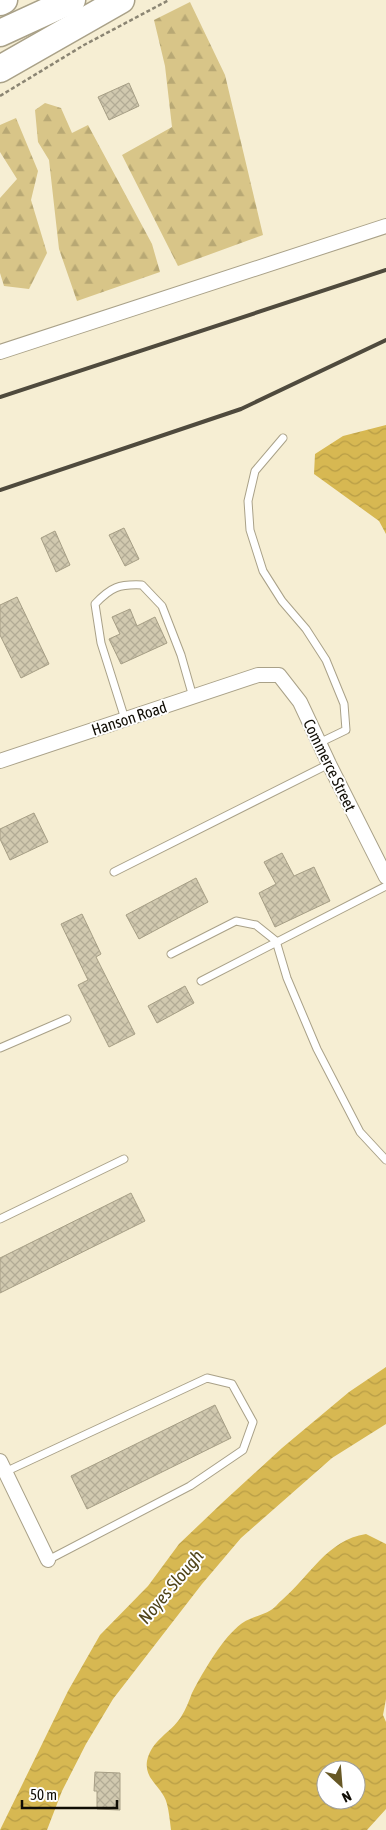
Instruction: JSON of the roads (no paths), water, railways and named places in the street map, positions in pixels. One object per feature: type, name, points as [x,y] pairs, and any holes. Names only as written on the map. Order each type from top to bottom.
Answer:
[{"type":"highway","points":[[0,2],[4,0]]},
{"type":"highway","points":[[0,33],[72,0]]},
{"type":"highway","points":[[0,69],[121,0]]},
{"type":"street","points":[[0,352],[386,226]]},
{"type":"street","name":"Commerce Street","points":[[258,675],[278,675],[300,702],[386,877]]},
{"type":"street","name":"Hanson Road","points":[[0,761],[258,675]]},
{"type":"street","points":[[3,1466],[48,1560]]},
{"type":"lane","points":[[283,438],[255,471],[248,501],[250,530],[263,571],[282,601],[306,629],[326,660],[344,704],[346,730],[319,743]]},
{"type":"lane","points":[[125,719],[101,643],[96,604],[106,592],[123,584],[142,585],[162,606],[181,655],[193,696]]},
{"type":"lane","points":[[114,872],[329,764]]},
{"type":"lane","points":[[202,981],[386,886]]},
{"type":"lane","points":[[171,954],[236,921],[256,925],[276,942],[287,978],[317,1049],[360,1132],[386,1160]]},
{"type":"lane","points":[[0,1048],[67,1019]]},
{"type":"lane","points":[[0,1219],[124,1159]]},
{"type":"lane","points":[[3,1466],[207,1378],[232,1384],[253,1422],[243,1450],[190,1486],[48,1560]]},
{"type":"water","points":[[386,425],[386,534],[379,521],[314,474],[315,454],[343,436]]},
{"type":"water","name":"Noyes Slough","points":[[386,1367],[386,1424],[332,1458],[241,1538],[202,1584],[113,1699],[86,1744],[62,1791],[47,1830],[0,1830],[68,1691],[100,1635],[148,1586],[179,1544],[222,1503],[282,1448],[349,1392]]},
{"type":"water","points":[[366,1534],[386,1544],[386,1699],[383,1715],[386,1722],[386,1809],[367,1830],[171,1830],[165,1798],[148,1773],[147,1761],[149,1753],[157,1742],[177,1723],[206,1668],[231,1633],[246,1621],[272,1609],[292,1591],[320,1560],[340,1543]]},
{"type":"railway","points":[[0,397],[386,270]]},
{"type":"railway","points":[[0,490],[241,409],[386,340]]}]
